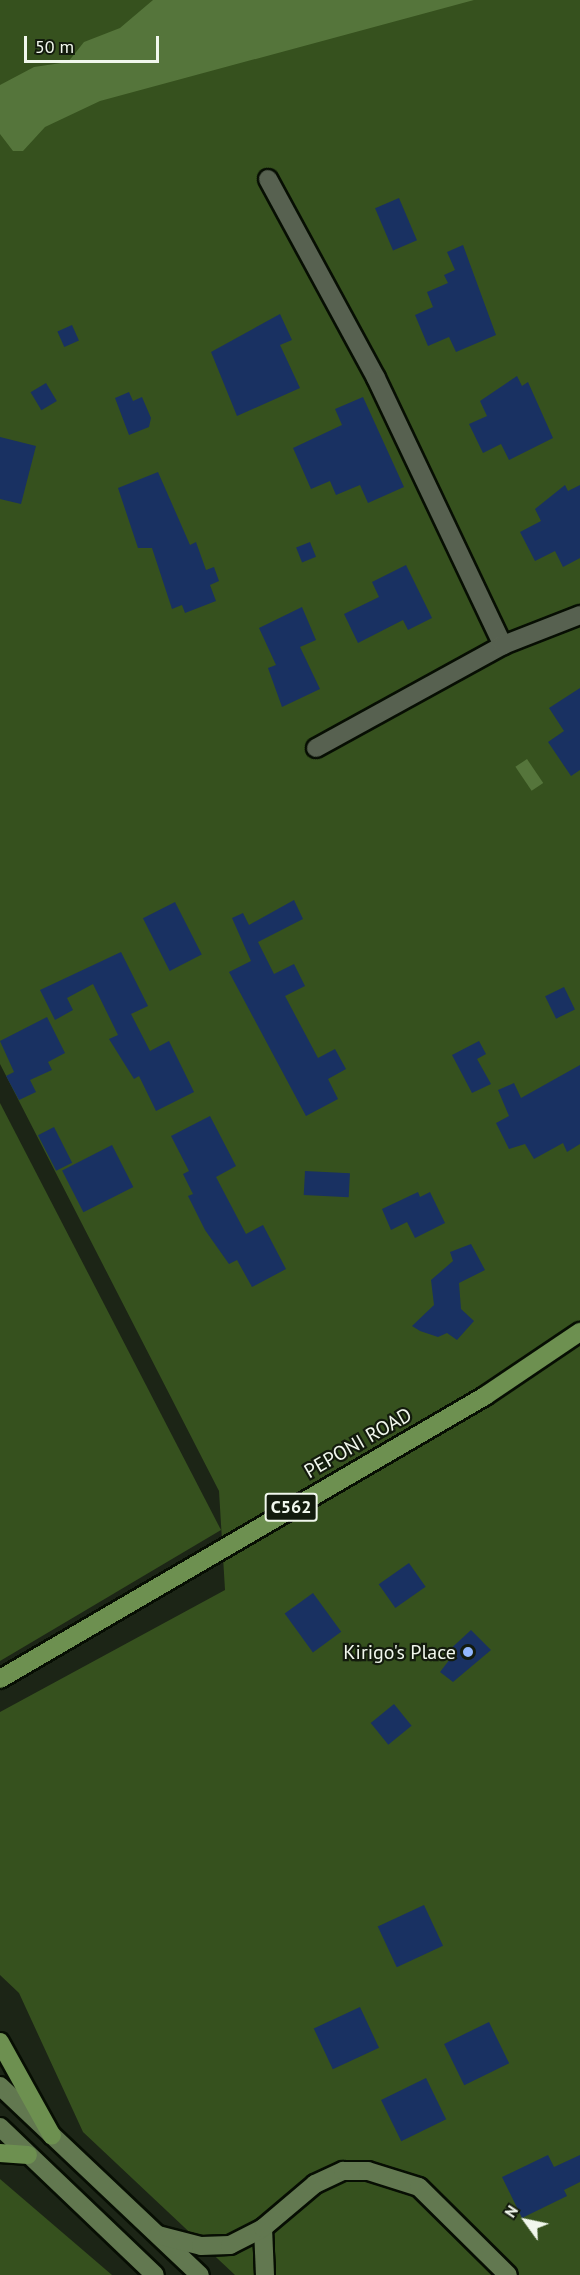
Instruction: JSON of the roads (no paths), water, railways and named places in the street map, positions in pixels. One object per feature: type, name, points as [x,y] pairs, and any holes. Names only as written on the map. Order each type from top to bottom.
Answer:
[{"type":"main road","name":"PEPONI ROAD","points":[[0,1679],[484,1396],[580,1332]]},
{"type":"main road","points":[[0,2042],[52,2136]]},
{"type":"main road","points":[[0,2086],[200,2275]]},
{"type":"main road","points":[[0,2127],[154,2275]]},
{"type":"main road","points":[[0,2153],[28,2155]]},
{"type":"main road","points":[[158,2235],[218,2247],[263,2228],[315,2184],[343,2171],[368,2171],[419,2187],[508,2275]]},
{"type":"main road","points":[[263,2228],[265,2275]]},
{"type":"street","points":[[268,179],[376,378],[503,645]]},
{"type":"street","points":[[316,748],[503,645],[580,615]]},
{"type":"place","name":"Kirigo's Place","points":[[468,1652]]}]
